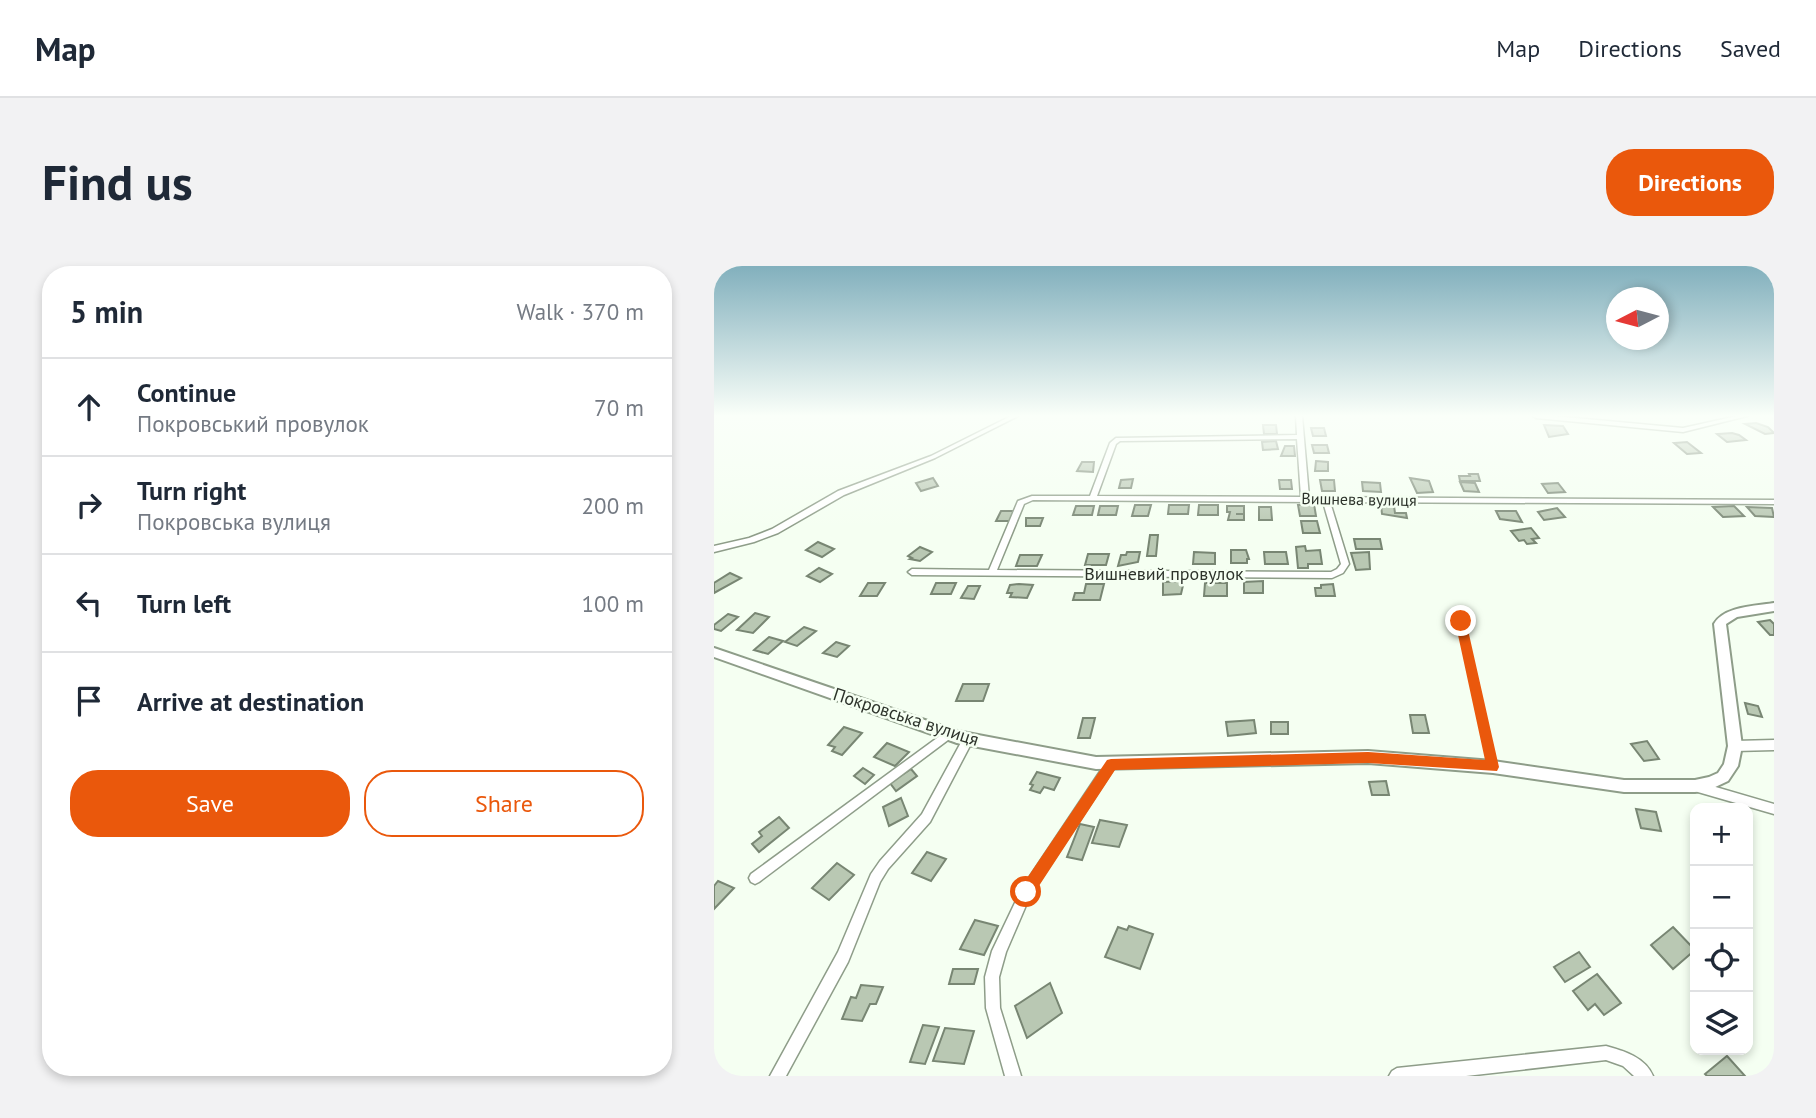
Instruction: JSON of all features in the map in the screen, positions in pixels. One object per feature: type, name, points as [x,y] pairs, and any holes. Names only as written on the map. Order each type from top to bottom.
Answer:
[{"type":"street","points":[[714,549],[775,531],[841,493],[939,454]]},
{"type":"street","points":[[1093,498],[1109,454]]},
{"type":"street","points":[[1301,454],[1305,498]]},
{"type":"street","name":"Вишнева вулиця","points":[[992,573],[1021,503],[1032,498],[1774,502]]},
{"type":"street","name":"Вишневий провулок","points":[[912,572],[1332,575],[1340,571],[1345,564],[1326,499]]},
{"type":"street","name":"Покровська вулиця","points":[[714,652],[968,740],[1111,764],[1368,757],[1493,767],[1623,786],[1695,786],[1723,777],[1731,766],[1735,746],[1720,624],[1726,617],[1774,607]]},
{"type":"street","points":[[755,878],[948,734]]},
{"type":"street","points":[[778,1076],[843,957],[875,878],[926,818],[968,740]]},
{"type":"street","points":[[1735,746],[1774,745]]},
{"type":"street","points":[[1013,1076],[993,1008],[992,977],[999,951],[1026,892],[1111,764]]},
{"type":"street","points":[[1695,786],[1774,809]]},
{"type":"street","points":[[1397,1076],[1606,1053],[1628,1060],[1645,1076]]},
{"type":"lane","points":[[1461,621],[1493,767]]},
{"type":"building","points":[[1316,461],[1328,462],[1328,471],[1315,471]]},
{"type":"building","points":[[1082,462],[1094,462],[1093,472],[1077,471]]},
{"type":"building","points":[[1469,474],[1478,474],[1480,481],[1460,481],[1459,476],[1470,476]]},
{"type":"building","points":[[933,478],[938,486],[921,491],[916,483]]},
{"type":"building","points":[[1410,478],[1429,481],[1433,492],[1417,493]]},
{"type":"building","points":[[1133,479],[1131,488],[1119,488],[1121,480]]},
{"type":"building","points":[[1279,480],[1291,480],[1292,489],[1280,489]]},
{"type":"building","points":[[1320,480],[1334,480],[1335,491],[1322,491]]},
{"type":"building","points":[[1362,482],[1380,483],[1381,492],[1363,491]]},
{"type":"building","points":[[1460,482],[1475,483],[1479,492],[1464,491]]},
{"type":"building","points":[[1558,483],[1565,492],[1548,493],[1542,484]]},
{"type":"building","points":[[1314,504],[1316,516],[1300,516],[1298,505]]},
{"type":"building","points":[[1135,505],[1151,505],[1148,516],[1132,516]]},
{"type":"building","points":[[1169,505],[1189,505],[1188,514],[1168,514]]},
{"type":"building","points":[[1199,505],[1218,505],[1218,515],[1198,515]]},
{"type":"building","points":[[1381,505],[1394,506],[1395,513],[1406,513],[1407,518],[1382,514]]},
{"type":"building","points":[[1076,506],[1094,506],[1092,515],[1073,515]]},
{"type":"building","points":[[1100,506],[1118,506],[1116,515],[1098,515]]},
{"type":"building","points":[[1227,506],[1244,506],[1244,520],[1228,520],[1230,512],[1227,512]]},
{"type":"building","points":[[1734,506],[1744,516],[1723,517],[1713,507]]},
{"type":"building","points":[[1259,507],[1271,507],[1272,520],[1259,520]]},
{"type":"building","points":[[1747,507],[1772,508],[1774,517],[1755,516]]},
{"type":"building","points":[[1557,508],[1565,517],[1544,520],[1538,512]]},
{"type":"building","points":[[1001,511],[1016,511],[1011,521],[996,521]]},
{"type":"building","points":[[1496,511],[1516,511],[1522,522],[1500,519]]},
{"type":"building","points":[[1026,518],[1043,518],[1040,526],[1026,526]]},
{"type":"building","points":[[1301,521],[1317,521],[1320,533],[1303,533]]},
{"type":"building","points":[[1531,528],[1539,538],[1532,539],[1536,543],[1519,541],[1511,531]]},
{"type":"building","points":[[1150,535],[1158,535],[1156,556],[1147,556]]},
{"type":"building","points":[[1354,539],[1380,539],[1382,549],[1356,549]]},
{"type":"building","points":[[818,542],[834,549],[822,557],[806,550]]},
{"type":"building","points":[[1305,546],[1306,551],[1320,550],[1322,564],[1308,564],[1308,568],[1298,568],[1296,547]]},
{"type":"building","points":[[920,547],[932,552],[920,561],[910,559],[912,558],[908,556]]},
{"type":"building","points":[[1231,550],[1246,550],[1249,559],[1247,563],[1231,563]]},
{"type":"building","points":[[1127,552],[1140,552],[1138,562],[1118,566],[1121,555],[1126,555]]},
{"type":"building","points":[[1194,552],[1215,553],[1215,564],[1193,564]]},
{"type":"building","points":[[1264,552],[1286,552],[1288,564],[1265,564]]},
{"type":"building","points":[[1369,552],[1370,569],[1356,570],[1351,553]]},
{"type":"building","points":[[1088,554],[1109,554],[1106,565],[1085,565]]},
{"type":"building","points":[[1020,555],[1042,555],[1037,566],[1016,566]]},
{"type":"building","points":[[819,568],[832,574],[820,582],[807,576]]},
{"type":"building","points":[[730,573],[741,578],[714,593],[714,583]]},
{"type":"building","points":[[1184,581],[1181,594],[1163,595],[1163,582]]},
{"type":"building","points":[[1263,581],[1263,593],[1244,593],[1244,582]]},
{"type":"building","points":[[868,583],[885,583],[877,596],[860,596]]},
{"type":"building","points":[[936,583],[956,583],[951,594],[931,594]]},
{"type":"building","points":[[1205,583],[1227,583],[1227,596],[1204,596]]},
{"type":"building","points":[[1086,584],[1104,584],[1100,600],[1073,600],[1075,593],[1084,593]]},
{"type":"building","points":[[1333,584],[1335,596],[1316,596],[1315,588]]},
{"type":"building","points":[[1010,585],[1033,585],[1027,598],[1010,597],[1012,593],[1007,593]]},
{"type":"building","points":[[968,586],[980,586],[974,599],[961,598]]},
{"type":"building","points":[[755,613],[769,617],[753,633],[737,630]]},
{"type":"building","points":[[728,614],[738,617],[721,631],[714,629],[714,625]]},
{"type":"building","points":[[1770,620],[1774,624],[1774,635],[1770,635],[1758,622]]},
{"type":"building","points":[[804,627],[816,631],[797,646],[785,642]]},
{"type":"building","points":[[769,637],[783,641],[768,654],[754,650]]},
{"type":"building","points":[[836,642],[849,646],[837,657],[823,653]]},
{"type":"building","points":[[963,684],[989,684],[983,701],[956,701]]},
{"type":"building","points":[[1745,703],[1758,706],[1762,717],[1748,714]]},
{"type":"building","points":[[1410,715],[1425,715],[1429,733],[1413,733]]},
{"type":"building","points":[[1083,718],[1095,718],[1090,738],[1078,738]]},
{"type":"building","points":[[1254,720],[1256,733],[1228,736],[1226,722]]},
{"type":"building","points":[[1271,722],[1288,722],[1288,734],[1271,734]]},
{"type":"building","points":[[844,727],[862,733],[842,755],[832,751],[835,747],[828,745]]},
{"type":"building","points":[[1647,741],[1659,759],[1644,761],[1631,744]]},
{"type":"building","points":[[887,743],[909,752],[895,766],[874,757]]},
{"type":"building","points":[[863,768],[874,775],[865,784],[854,776]]},
{"type":"building","points":[[911,769],[917,776],[896,791],[890,783]]},
{"type":"building","points":[[1037,772],[1060,778],[1054,790],[1044,787],[1040,793],[1030,790],[1033,785],[1030,784]]},
{"type":"building","points":[[1386,781],[1389,795],[1372,795],[1369,782]]},
{"type":"building","points":[[901,798],[908,816],[889,826],[883,807]]},
{"type":"building","points":[[1636,809],[1656,812],[1661,831],[1641,828]]},
{"type":"building","points":[[779,817],[789,828],[759,852],[752,844],[762,836],[759,832]]},
{"type":"building","points":[[1100,820],[1127,825],[1119,847],[1092,843]]},
{"type":"building","points":[[1080,824],[1094,827],[1082,860],[1067,857]]},
{"type":"building","points":[[927,852],[946,859],[931,881],[912,873]]},
{"type":"building","points":[[837,863],[854,875],[829,900],[812,888]]},
{"type":"building","points":[[718,881],[734,888],[714,909],[714,886]]},
{"type":"building","points":[[975,920],[998,926],[984,955],[960,949]]},
{"type":"building","points":[[1129,926],[1153,934],[1140,969],[1105,957],[1118,927],[1127,930]]},
{"type":"building","points":[[1673,927],[1690,945],[1690,954],[1673,969],[1651,945]]},
{"type":"building","points":[[1579,952],[1590,967],[1565,982],[1554,967]]},
{"type":"building","points":[[953,969],[978,969],[974,984],[949,984]]},
{"type":"building","points":[[1597,974],[1621,1003],[1604,1015],[1595,1004],[1588,1010],[1573,991]]},
{"type":"building","points":[[1050,983],[1062,1013],[1027,1038],[1015,1006]]},
{"type":"building","points":[[861,985],[883,987],[876,1004],[870,1004],[862,1021],[842,1019],[851,997],[856,998]]},
{"type":"building","points":[[923,1025],[939,1027],[925,1064],[910,1062]]},
{"type":"building","points":[[945,1028],[974,1031],[964,1064],[933,1061]]},
{"type":"building","points":[[1727,1056],[1745,1076],[1705,1074]]},
{"type":"route","points":[[1026,892],[1111,764],[1368,757],[1493,767],[1461,621]]}]
